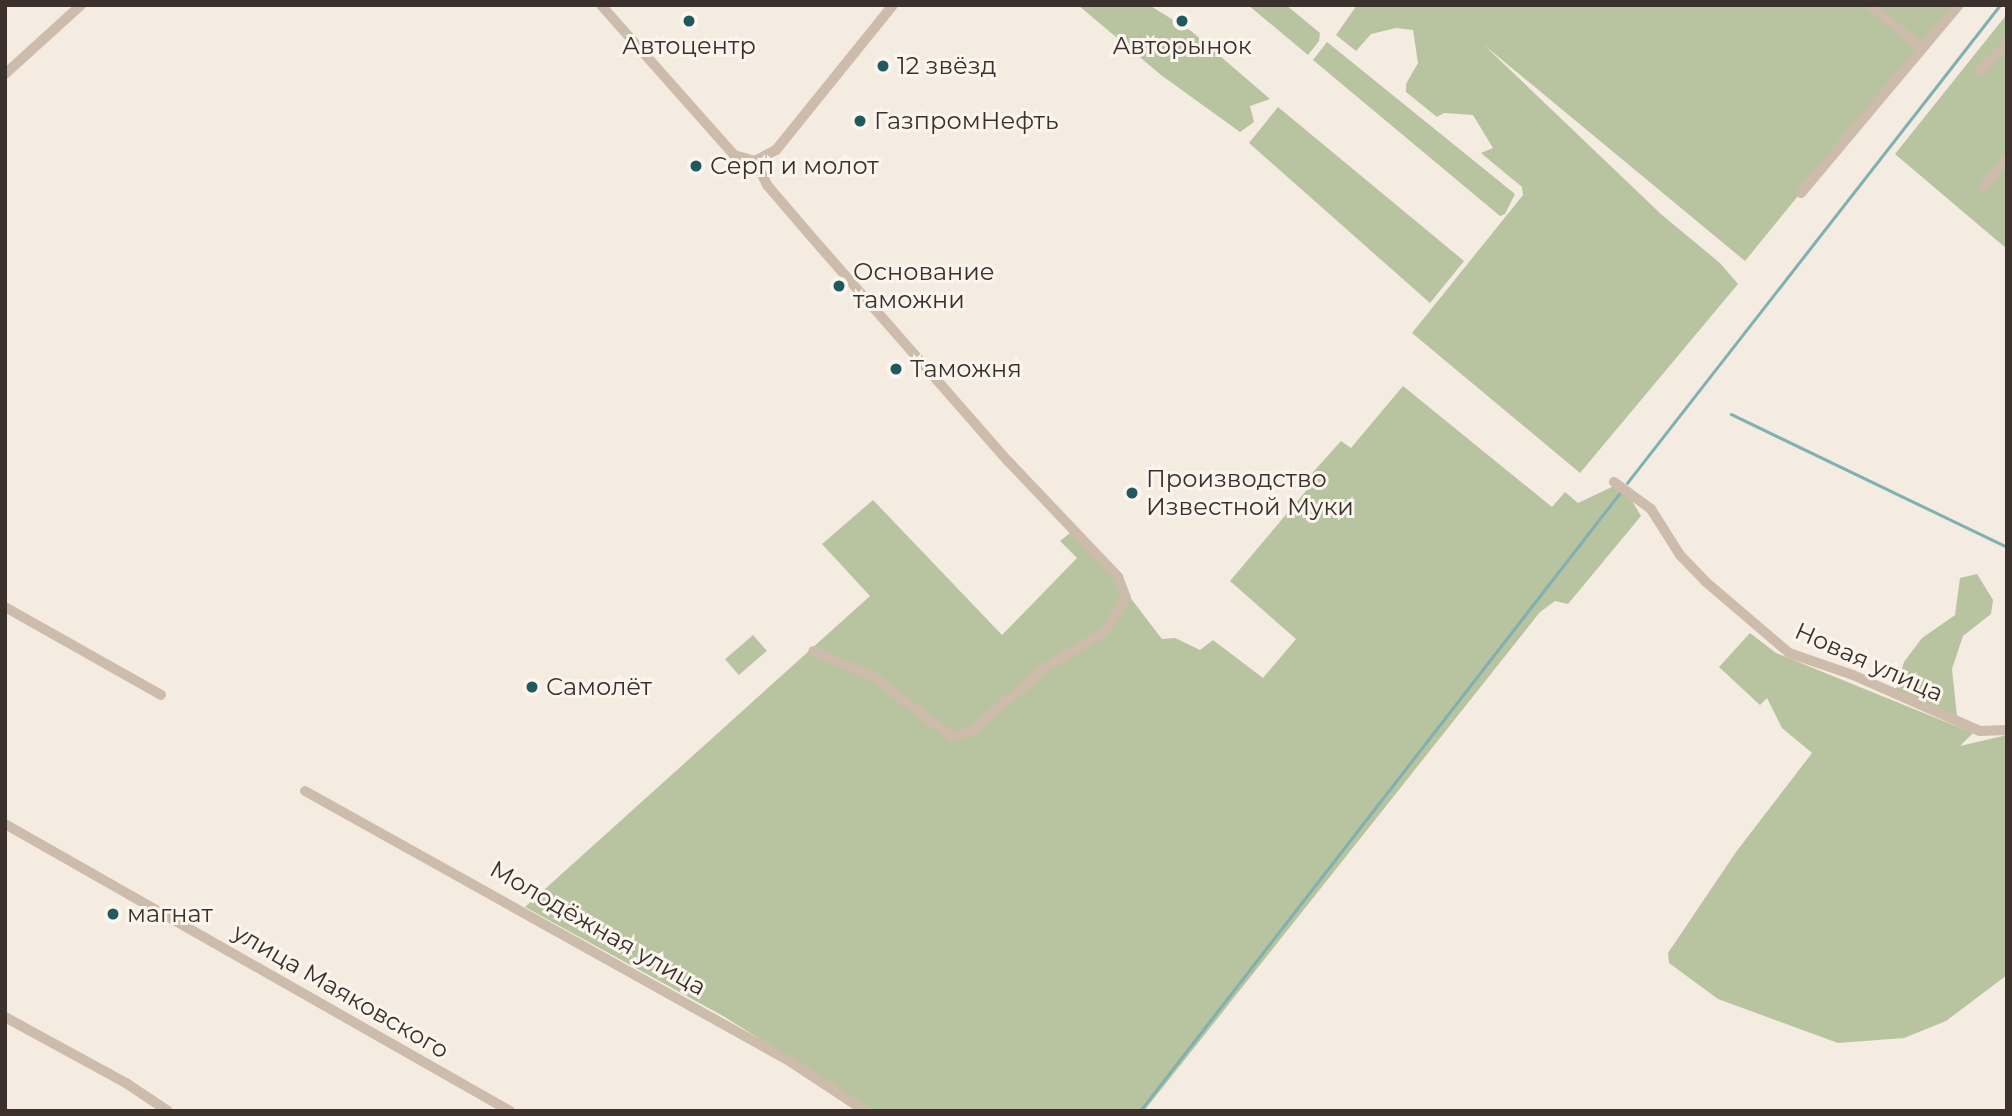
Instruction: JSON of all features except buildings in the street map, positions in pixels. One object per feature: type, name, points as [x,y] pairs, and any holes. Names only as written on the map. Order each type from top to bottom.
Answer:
[{"type":"street","points":[[5,74],[81,5]]},
{"type":"street","points":[[601,5],[734,155],[759,160],[776,150],[893,5]]},
{"type":"street","points":[[1870,5],[1922,48]]},
{"type":"street","points":[[1801,193],[1959,5]]},
{"type":"street","points":[[1980,70],[2007,44]]},
{"type":"street","points":[[1984,186],[2007,159]]},
{"type":"street","points":[[759,160],[767,185],[1008,461],[1118,577],[1126,598],[1104,632],[1046,667],[973,730],[952,737],[874,677],[813,651]]},
{"type":"street","name":"Новая улица","points":[[1614,482],[1651,509],[1680,555],[1706,582],[1789,653],[1853,675],[1971,728],[1988,733],[2007,730]]},
{"type":"street","points":[[5,607],[161,695]]},
{"type":"street","name":"Молодёжная улица","points":[[305,791],[791,1062],[864,1111]]},
{"type":"street","name":"улица Маяковского","points":[[5,824],[510,1111]]},
{"type":"street","points":[[5,1017],[126,1083],[168,1111]]},
{"type":"green space","points":[[1078,5],[1149,5],[1191,31],[1270,99],[1250,106],[1254,122],[1240,132],[1161,75]]},
{"type":"green space","points":[[1248,5],[1286,5],[1320,33],[1319,41],[1308,55]]},
{"type":"green space","points":[[1357,5],[1953,5],[1745,261],[1484,45],[1662,215],[1720,263],[1738,284],[1580,473],[1412,333],[1523,195],[1522,187],[1481,153],[1493,148],[1473,115],[1444,113],[1437,117],[1406,92],[1406,84],[1418,63],[1413,30],[1396,28],[1371,34],[1356,51],[1336,35]]},
{"type":"green space","points":[[2007,14],[2007,249],[1895,154]]},
{"type":"green space","points":[[1327,42],[1515,194],[1505,214],[1500,216],[1313,60]]},
{"type":"green space","points":[[1278,107],[1464,261],[1430,303],[1249,143]]},
{"type":"green space","points":[[1403,386],[1552,507],[1565,492],[1578,503],[1614,486],[1631,499],[1641,516],[1568,604],[1555,601],[1540,612],[1144,1111],[874,1111],[723,1016],[525,907],[870,596],[822,544],[873,500],[1002,635],[1077,558],[1060,541],[1070,533],[1119,583],[1162,639],[1175,638],[1200,650],[1213,640],[1263,678],[1296,639],[1230,581],[1311,485],[1306,480],[1341,441],[1351,448]]},
{"type":"green space","points":[[1977,574],[1993,600],[1991,614],[1963,636],[1952,669],[1957,716],[1895,690],[1904,662],[1922,638],[1955,615],[1960,578]]},
{"type":"green space","points":[[1750,633],[1776,653],[1973,733],[1960,746],[2007,735],[2007,975],[1946,1021],[1904,1038],[1838,1043],[1718,999],[1669,963],[1668,953],[1736,852],[1812,753],[1782,728],[1767,698],[1760,705],[1719,667]]},
{"type":"green space","points":[[753,635],[767,651],[739,675],[725,659]]},
{"type":"waterway","points":[[1627,483],[2000,5]]},
{"type":"waterway","points":[[1731,414],[2007,547]]},
{"type":"waterway","points":[[1140,1111],[1619,494]]},
{"type":"place","name":"Автоцентр","points":[[689,21]]},
{"type":"place","name":"Авторынок","points":[[1182,21]]},
{"type":"place","name":"12 звёзд","points":[[883,66]]},
{"type":"place","name":"ГазпромНефть","points":[[860,121]]},
{"type":"place","name":"Серп и молот","points":[[696,166]]},
{"type":"place","name":"Основание таможни","points":[[839,286]]},
{"type":"place","name":"Таможня","points":[[896,369]]},
{"type":"place","name":"Производство Известной Муки","points":[[1132,493]]},
{"type":"place","name":"Самолёт","points":[[532,687]]},
{"type":"place","name":"магнат","points":[[113,914]]}]
